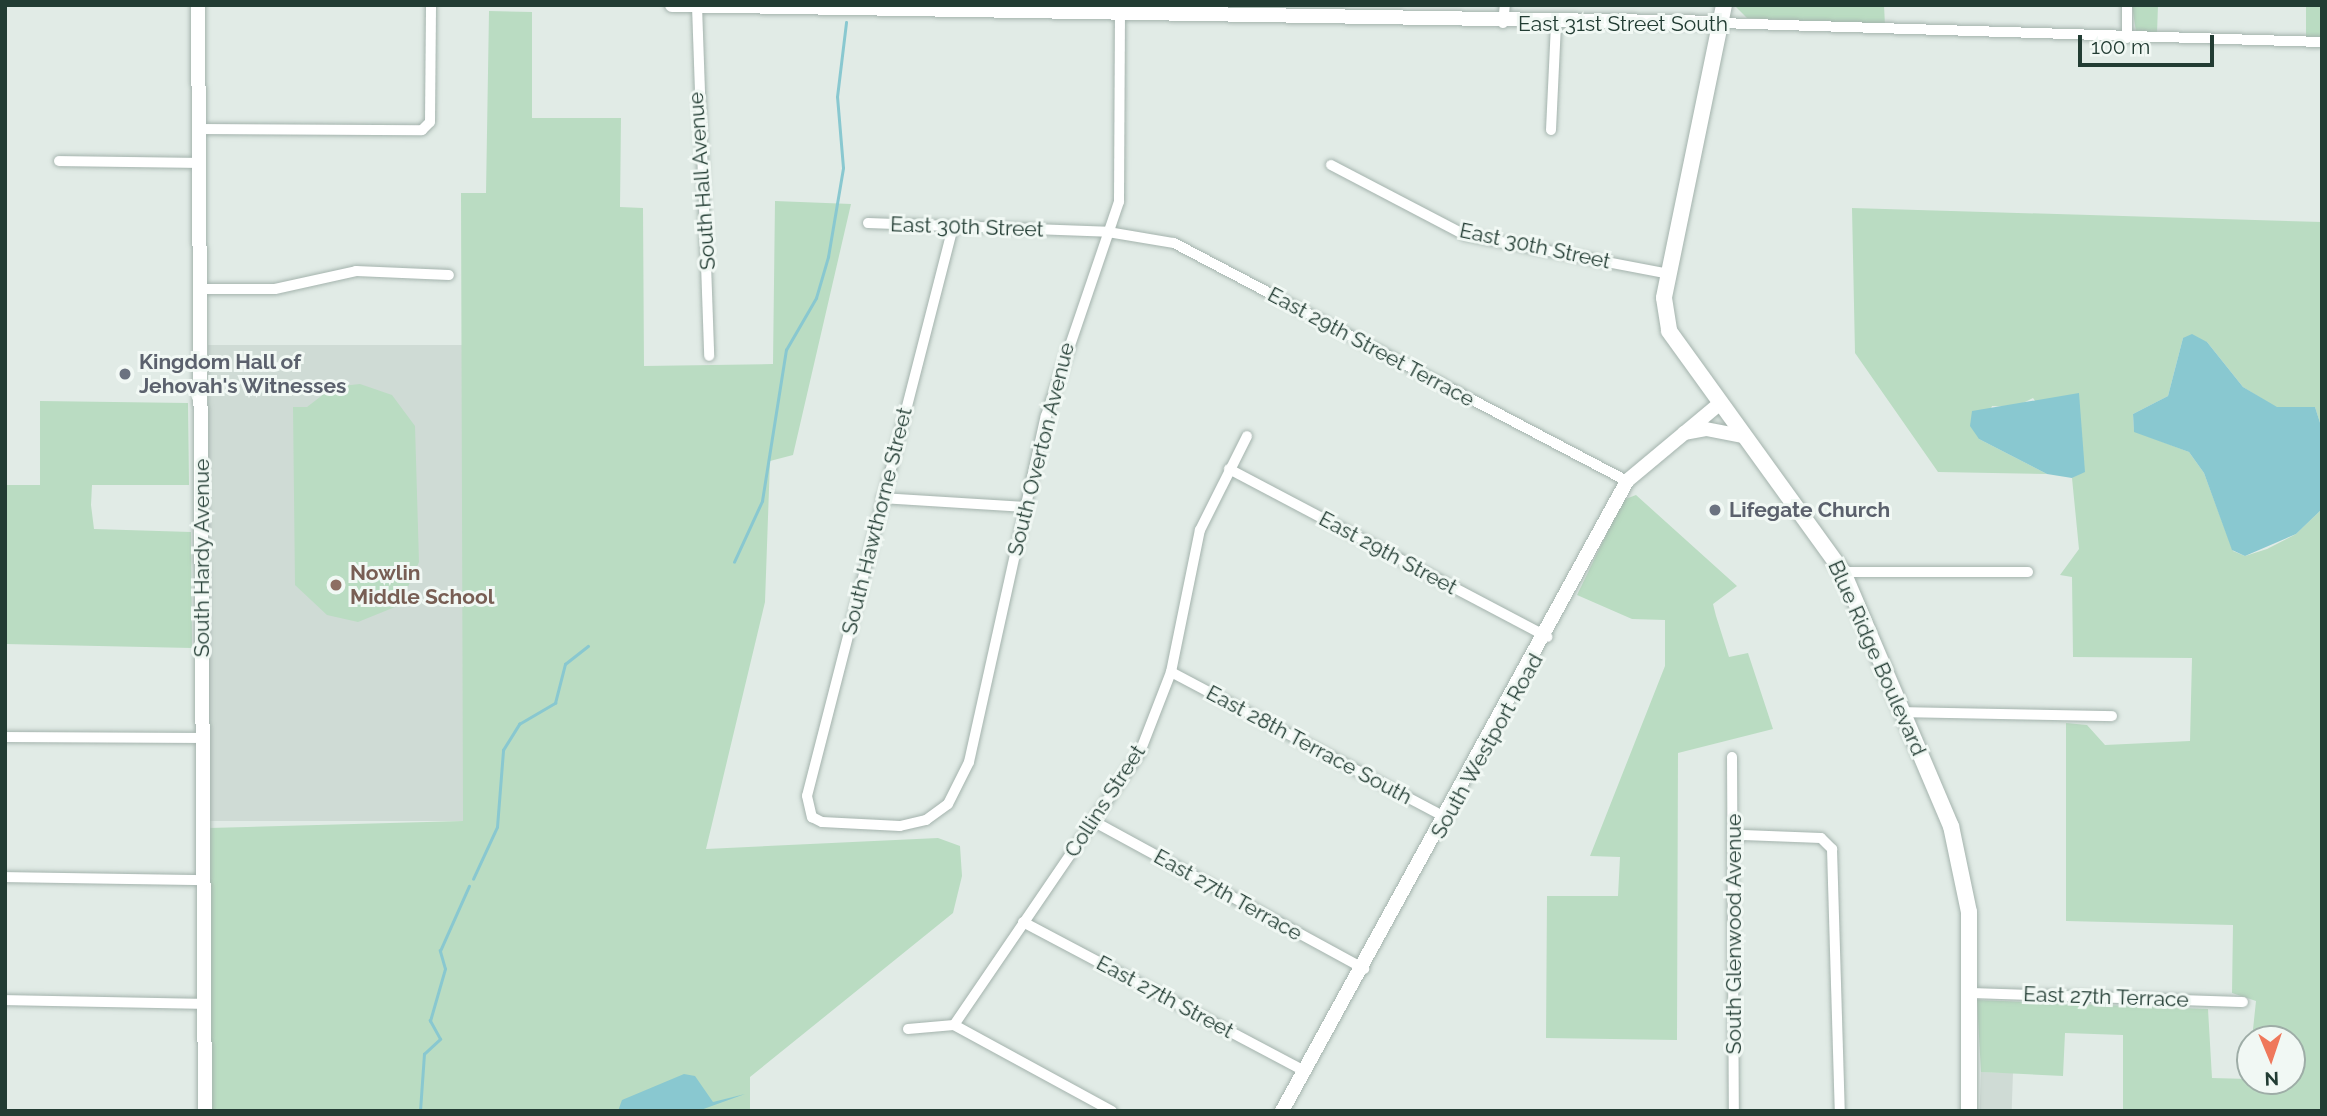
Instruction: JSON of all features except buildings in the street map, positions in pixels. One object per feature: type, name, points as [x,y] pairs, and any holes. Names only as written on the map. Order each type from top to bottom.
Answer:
[{"type":"main road","name":"Blue Ridge Boulevard","points":[[1724,5],[1664,298],[1669,331],[1719,404],[1843,572],[1961,859],[1969,993],[1969,1111]]},
{"type":"street","name":"South Hardy Avenue","points":[[198,5],[205,1111]]},
{"type":"street","points":[[198,129],[422,130],[430,122],[431,5]]},
{"type":"street","name":"East 31st Street South","points":[[672,5],[1120,10],[1556,24],[1720,23],[2127,38],[2322,42]]},
{"type":"street","points":[[1503,23],[1505,5]]},
{"type":"street","points":[[2127,5],[2127,38]]},
{"type":"street","name":"South Hall Avenue","points":[[696,6],[709,356]]},
{"type":"street","name":"South Overton Avenue","points":[[945,807],[976,738],[1025,507],[1061,361],[1108,232],[1123,177],[1120,10]]},
{"type":"street","points":[[1551,130],[1556,24]]},
{"type":"street","points":[[59,161],[198,163]]},
{"type":"street","name":"East 30th Street","points":[[1331,165],[1465,235],[1669,274]]},
{"type":"street","name":"East 30th Street","points":[[869,223],[1108,232]]},
{"type":"street","name":"South Hawthorne Street","points":[[945,807],[926,820],[900,826],[834,824],[810,814],[807,796],[953,227]]},
{"type":"street","name":"East 29th Street Terrace","points":[[1108,232],[1174,243],[1627,481]]},
{"type":"street","points":[[201,289],[275,289],[356,271],[449,275]]},
{"type":"street","name":"South Westport Road","points":[[1282,1111],[1364,969],[1547,637],[1627,481],[1719,404]]},
{"type":"street","points":[[1683,433],[1706,429],[1743,436]]},
{"type":"street","name":"Collins Street","points":[[954,1025],[1134,764],[1171,672],[1200,530],[1247,436]]},
{"type":"street","name":"East 29th Street","points":[[1229,469],[1547,637]]},
{"type":"street","points":[[882,498],[1025,507]]},
{"type":"street","points":[[1843,572],[2028,572]]},
{"type":"street","name":"East 28th Terrace South","points":[[1171,672],[1447,818]]},
{"type":"street","points":[[1902,712],[2112,716]]},
{"type":"street","points":[[5,737],[202,738]]},
{"type":"street","name":"South Glenwood Avenue","points":[[1732,757],[1735,841],[1734,1111]]},
{"type":"street","name":"East 27th Terrace","points":[[1093,821],[1364,969]]},
{"type":"street","points":[[1735,841],[1743,835],[1828,842],[1840,1111]]},
{"type":"street","points":[[5,877],[204,880]]},
{"type":"street","name":"East 27th Street","points":[[1023,922],[1306,1072]]},
{"type":"street","name":"East 27th Terrace","points":[[1969,993],[2244,1002]]},
{"type":"street","points":[[5,1000],[205,1004]]},
{"type":"street","points":[[908,1029],[954,1025],[1112,1111]]},
{"type":"shaded area","name":"Nowlin Middle School","points":[[208,345],[463,345],[463,821],[208,821]]},
{"type":"shaded area","points":[[1981,1072],[2013,1073],[2012,1111],[1980,1111]]},
{"type":"green space","points":[[1734,5],[1884,5],[1885,26],[1747,18]]},
{"type":"green space","points":[[2132,5],[2158,5],[2157,33],[2136,32]]},
{"type":"green space","points":[[2306,5],[2322,5],[2322,37],[2306,37]]},
{"type":"green space","points":[[489,11],[532,12],[532,118],[621,118],[620,207],[643,208],[644,366],[773,364],[775,201],[851,204],[793,455],[770,461],[765,602],[706,849],[938,838],[960,846],[962,876],[953,913],[750,1077],[750,1111],[210,1111],[209,828],[463,821],[461,193],[486,193]]},
{"type":"green space","points":[[1852,208],[2322,222],[2322,429],[2315,407],[2277,408],[2243,387],[2207,342],[2183,338],[2168,396],[2133,414],[2134,431],[2189,452],[2204,473],[2233,551],[2245,556],[2267,549],[2296,534],[2322,509],[2322,1111],[2123,1111],[2123,1035],[2065,1033],[2063,1076],[1981,1072],[1977,1000],[2208,1009],[2212,1078],[2236,1079],[2236,1095],[2306,1095],[2306,1025],[2253,1025],[2256,1001],[2232,993],[2233,925],[2066,921],[2066,723],[2087,725],[2105,745],[2190,741],[2192,658],[2073,657],[2072,577],[2060,575],[2079,549],[2072,478],[2085,471],[2033,398],[2015,407],[1992,406],[1979,439],[2047,474],[1938,472],[1855,353]]},
{"type":"green space","points":[[360,384],[392,395],[415,426],[419,562],[400,605],[358,622],[327,615],[295,585],[293,407],[307,407],[333,387]]},
{"type":"green space","points":[[40,401],[188,403],[189,485],[92,485],[91,505],[94,529],[191,532],[192,648],[5,644],[5,485],[40,485]]},
{"type":"green space","points":[[1636,495],[1737,586],[1713,604],[1716,616],[1729,657],[1748,653],[1773,729],[1678,753],[1677,1040],[1546,1038],[1547,896],[1618,896],[1620,857],[1590,856],[1665,666],[1665,620],[1632,619],[1577,595],[1623,500]]},
{"type":"water","points":[[2192,334],[2207,342],[2243,387],[2277,407],[2315,407],[2322,429],[2322,509],[2296,534],[2245,556],[2232,550],[2204,473],[2189,452],[2134,432],[2133,414],[2168,396],[2183,338]]},
{"type":"water","points":[[2079,393],[2085,472],[2072,478],[2047,474],[1979,439],[1970,426],[1972,411]]},
{"type":"water","points":[[684,1074],[695,1076],[713,1102],[745,1094],[698,1111],[618,1111],[622,1100]]},
{"type":"waterway","points":[[734,562],[762,501],[786,350],[816,298],[828,257],[843,168],[837,97],[846,23]]},
{"type":"waterway","points":[[473,879],[497,827],[503,750],[519,724],[555,703],[565,664],[588,646]]},
{"type":"waterway","points":[[420,1111],[424,1054],[440,1039],[430,1021],[445,969],[440,951],[469,886]]},
{"type":"place","name":"Kingdom Hall of Jehovah's Witnesses","points":[[125,374]]},
{"type":"place","name":"Lifegate Church","points":[[1715,510]]},
{"type":"place","name":"Nowlin Middle School","points":[[336,585]]}]
